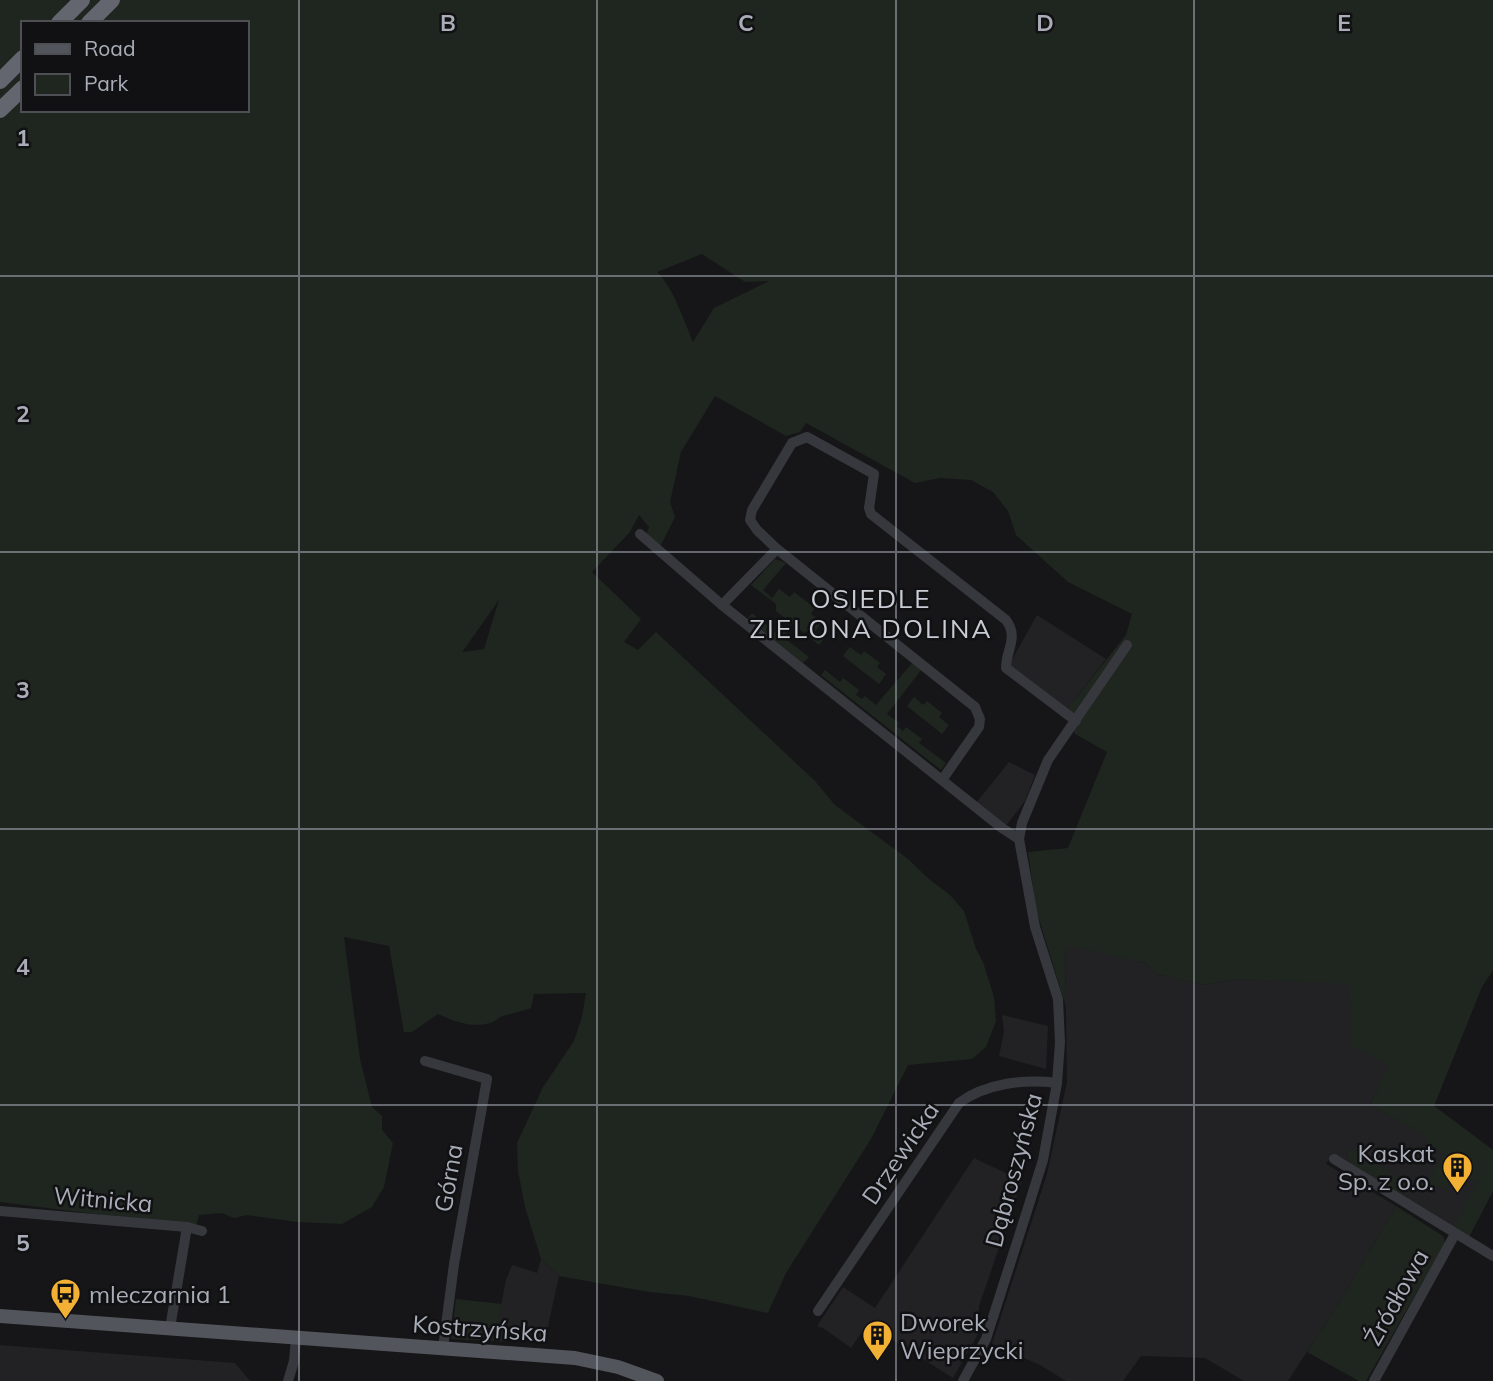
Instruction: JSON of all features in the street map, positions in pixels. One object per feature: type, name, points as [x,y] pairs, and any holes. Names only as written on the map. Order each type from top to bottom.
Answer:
[{"type":"highway","points":[[61,21],[82,0]]},
{"type":"highway","points":[[91,21],[112,0]]},
{"type":"highway","points":[[0,81],[21,60]]},
{"type":"highway","points":[[0,110],[21,90]]},
{"type":"main road","name":"Kostrzyńska","points":[[0,1316],[575,1358],[618,1367],[657,1381]]},
{"type":"street","points":[[942,780],[979,727],[980,719],[975,707],[777,549],[750,520],[752,510],[792,443],[807,437],[874,474],[869,508],[871,514],[1006,620],[1012,627],[1013,635],[1006,668],[1076,721]]},
{"type":"street","points":[[640,534],[722,605],[1019,839]]},
{"type":"street","points":[[722,605],[777,549]]},
{"type":"street","name":"Dąbroszyńska","points":[[963,1381],[986,1339],[1003,1288],[1043,1160],[1057,1083],[1060,1042],[1058,999],[1035,928],[1019,839],[1022,823],[1048,760],[1127,645]]},
{"type":"street","name":"Górna","points":[[425,1061],[487,1079],[454,1264],[443,1348]]},
{"type":"street","name":"Drzewicka","points":[[818,1311],[960,1103],[981,1090],[999,1086],[1037,1081],[1057,1083]]},
{"type":"street","points":[[1334,1159],[1493,1256]]},
{"type":"street","name":"Witnicka","points":[[0,1211],[187,1227],[202,1231]]},
{"type":"street","points":[[170,1328],[187,1227]]},
{"type":"street","name":"Źródłowa","points":[[1374,1381],[1455,1234]]},
{"type":"street","points":[[288,1381],[294,1361],[296,1338]]},
{"type":"shaded area","points":[[1037,615],[1106,659],[1067,709],[1009,665]]},
{"type":"shaded area","points":[[1009,762],[1035,775],[1025,801],[1005,827],[976,803]]},
{"type":"shaded area","points":[[1065,944],[1145,963],[1157,974],[1203,985],[1236,979],[1350,983],[1390,1065],[1370,1105],[1429,1137],[1442,1112],[1493,1150],[1493,1191],[1468,1239],[1332,1155],[1326,1164],[1396,1206],[1345,1293],[1288,1381],[1244,1381],[1205,1358],[1141,1356],[1123,1381],[1066,1381],[1040,1365],[992,1344],[1047,1174],[1067,1082]]},
{"type":"shaded area","points":[[1002,1015],[1048,1026],[1046,1069],[999,1056],[1004,1032]]},
{"type":"shaded area","points":[[974,1158],[1022,1181],[979,1306],[978,1334],[953,1378],[867,1324],[851,1348],[817,1326],[843,1287],[875,1308]]},
{"type":"shaded area","points":[[541,1259],[559,1276],[545,1340],[507,1334],[506,1342],[494,1341],[506,1280],[512,1265],[537,1273]]},
{"type":"shaded area","points":[[0,1345],[235,1363],[250,1381],[0,1381]]},
{"type":"green space","points":[[0,0],[1493,0],[1493,970],[1482,987],[1434,1106],[1493,1150],[1493,1191],[1469,1237],[1453,1226],[1477,1182],[1456,1171],[1446,1188],[1432,1186],[1418,1190],[1422,1183],[1426,1184],[1445,1153],[1426,1142],[1428,1137],[1370,1105],[1389,1065],[1352,1046],[1349,984],[1236,979],[1203,985],[1157,974],[1145,963],[1065,945],[1066,1007],[1036,909],[1028,852],[1068,848],[1107,752],[1075,734],[1067,709],[1126,635],[1132,614],[1068,582],[1016,535],[1008,511],[993,492],[971,480],[940,478],[915,483],[806,423],[800,432],[786,436],[715,396],[681,452],[670,502],[675,517],[660,547],[646,535],[649,527],[639,515],[630,532],[592,572],[641,619],[624,642],[638,650],[656,632],[815,781],[835,805],[908,859],[950,895],[964,911],[994,997],[996,1021],[986,1047],[972,1059],[908,1065],[871,1139],[786,1273],[768,1313],[689,1296],[649,1292],[559,1276],[541,1259],[525,1207],[518,1171],[517,1143],[543,1087],[574,1041],[586,993],[534,994],[531,1008],[479,1025],[465,1024],[438,1014],[412,1032],[404,1032],[389,946],[344,937],[360,1059],[372,1107],[382,1116],[382,1130],[393,1143],[384,1187],[372,1207],[342,1224],[297,1222],[247,1215],[234,1218],[222,1213],[199,1215],[196,1227],[0,1202]],"holes":[[[702,254],[745,282],[769,281],[714,308],[693,342],[673,295],[657,272]],[[499,600],[484,649],[463,652],[463,651]]]},
{"type":"green space","points":[[775,559],[786,563],[763,590],[772,598],[779,589],[790,597],[794,592],[815,608],[811,614],[822,622],[815,632],[824,639],[819,645],[808,636],[809,633],[804,633],[789,621],[790,619],[776,611],[776,604],[751,585]]},
{"type":"green space","points":[[752,613],[778,634],[782,630],[790,636],[787,640],[809,657],[803,663],[747,619]]},
{"type":"green space","points":[[850,647],[861,655],[864,651],[880,663],[877,667],[886,674],[879,684],[843,656]]},
{"type":"green space","points":[[913,662],[922,669],[887,714],[899,723],[897,726],[903,731],[906,727],[922,739],[919,743],[946,763],[941,770],[821,675],[825,670],[840,682],[843,678],[859,690],[856,695],[862,699],[865,696],[876,705]]},
{"type":"green space","points":[[914,697],[923,705],[927,701],[942,713],[939,717],[949,725],[942,734],[907,706]]},
{"type":"green space","points":[[1349,1148],[1408,1184],[1401,1197],[1349,1163]]},
{"type":"green space","points":[[1396,1206],[1443,1236],[1445,1243],[1366,1381],[1359,1381],[1307,1352]]},
{"type":"green space","points":[[456,1299],[502,1304],[494,1341],[451,1339]]},
{"type":"place","name":"Kaskat Sp. z o.o.","points":[[1457,1194]]},
{"type":"place","name":"mleczarnia 1","points":[[66,1321]]},
{"type":"place","name":"Dworek Wieprzycki","points":[[877,1363]]},
{"type":"district","name":"OSIEDLE ZIELONA DOLINA","points":[[871,613]]}]
